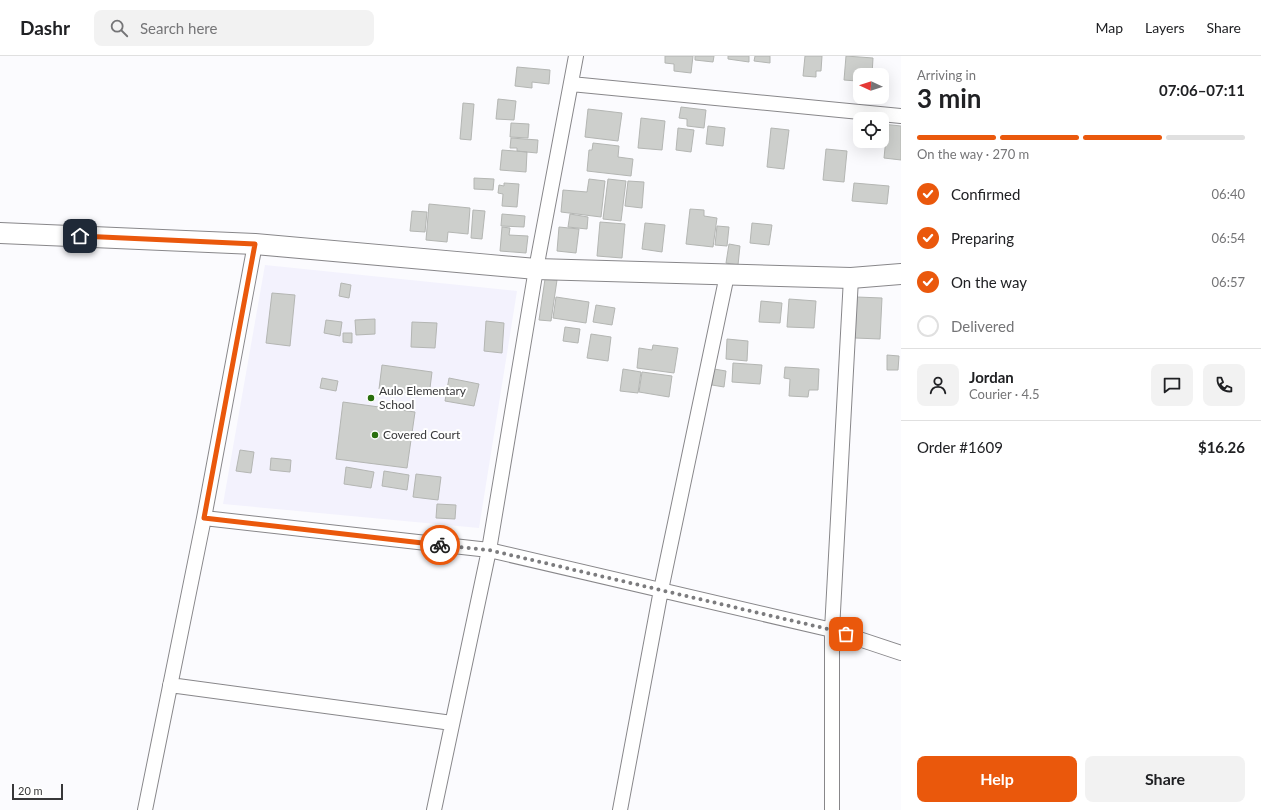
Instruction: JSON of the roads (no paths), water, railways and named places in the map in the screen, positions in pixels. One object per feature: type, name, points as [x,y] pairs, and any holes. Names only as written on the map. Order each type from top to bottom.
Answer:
[{"type":"street","points":[[434,810],[489,550],[536,269],[576,56]]},
{"type":"street","points":[[571,84],[901,116]]},
{"type":"street","points":[[0,233],[255,244],[536,269],[851,278],[901,274]]},
{"type":"street","points":[[145,810],[204,518],[255,244]]},
{"type":"street","points":[[620,810],[661,590],[728,275]]},
{"type":"street","points":[[832,810],[832,630],[851,278]]},
{"type":"street","points":[[204,518],[489,550],[832,630],[901,653]]},
{"type":"street","points":[[170,685],[452,723]]},
{"type":"place","name":"Aulo Elementary School","points":[[371,398]]},
{"type":"place","name":"Covered Court","points":[[375,435]]}]
